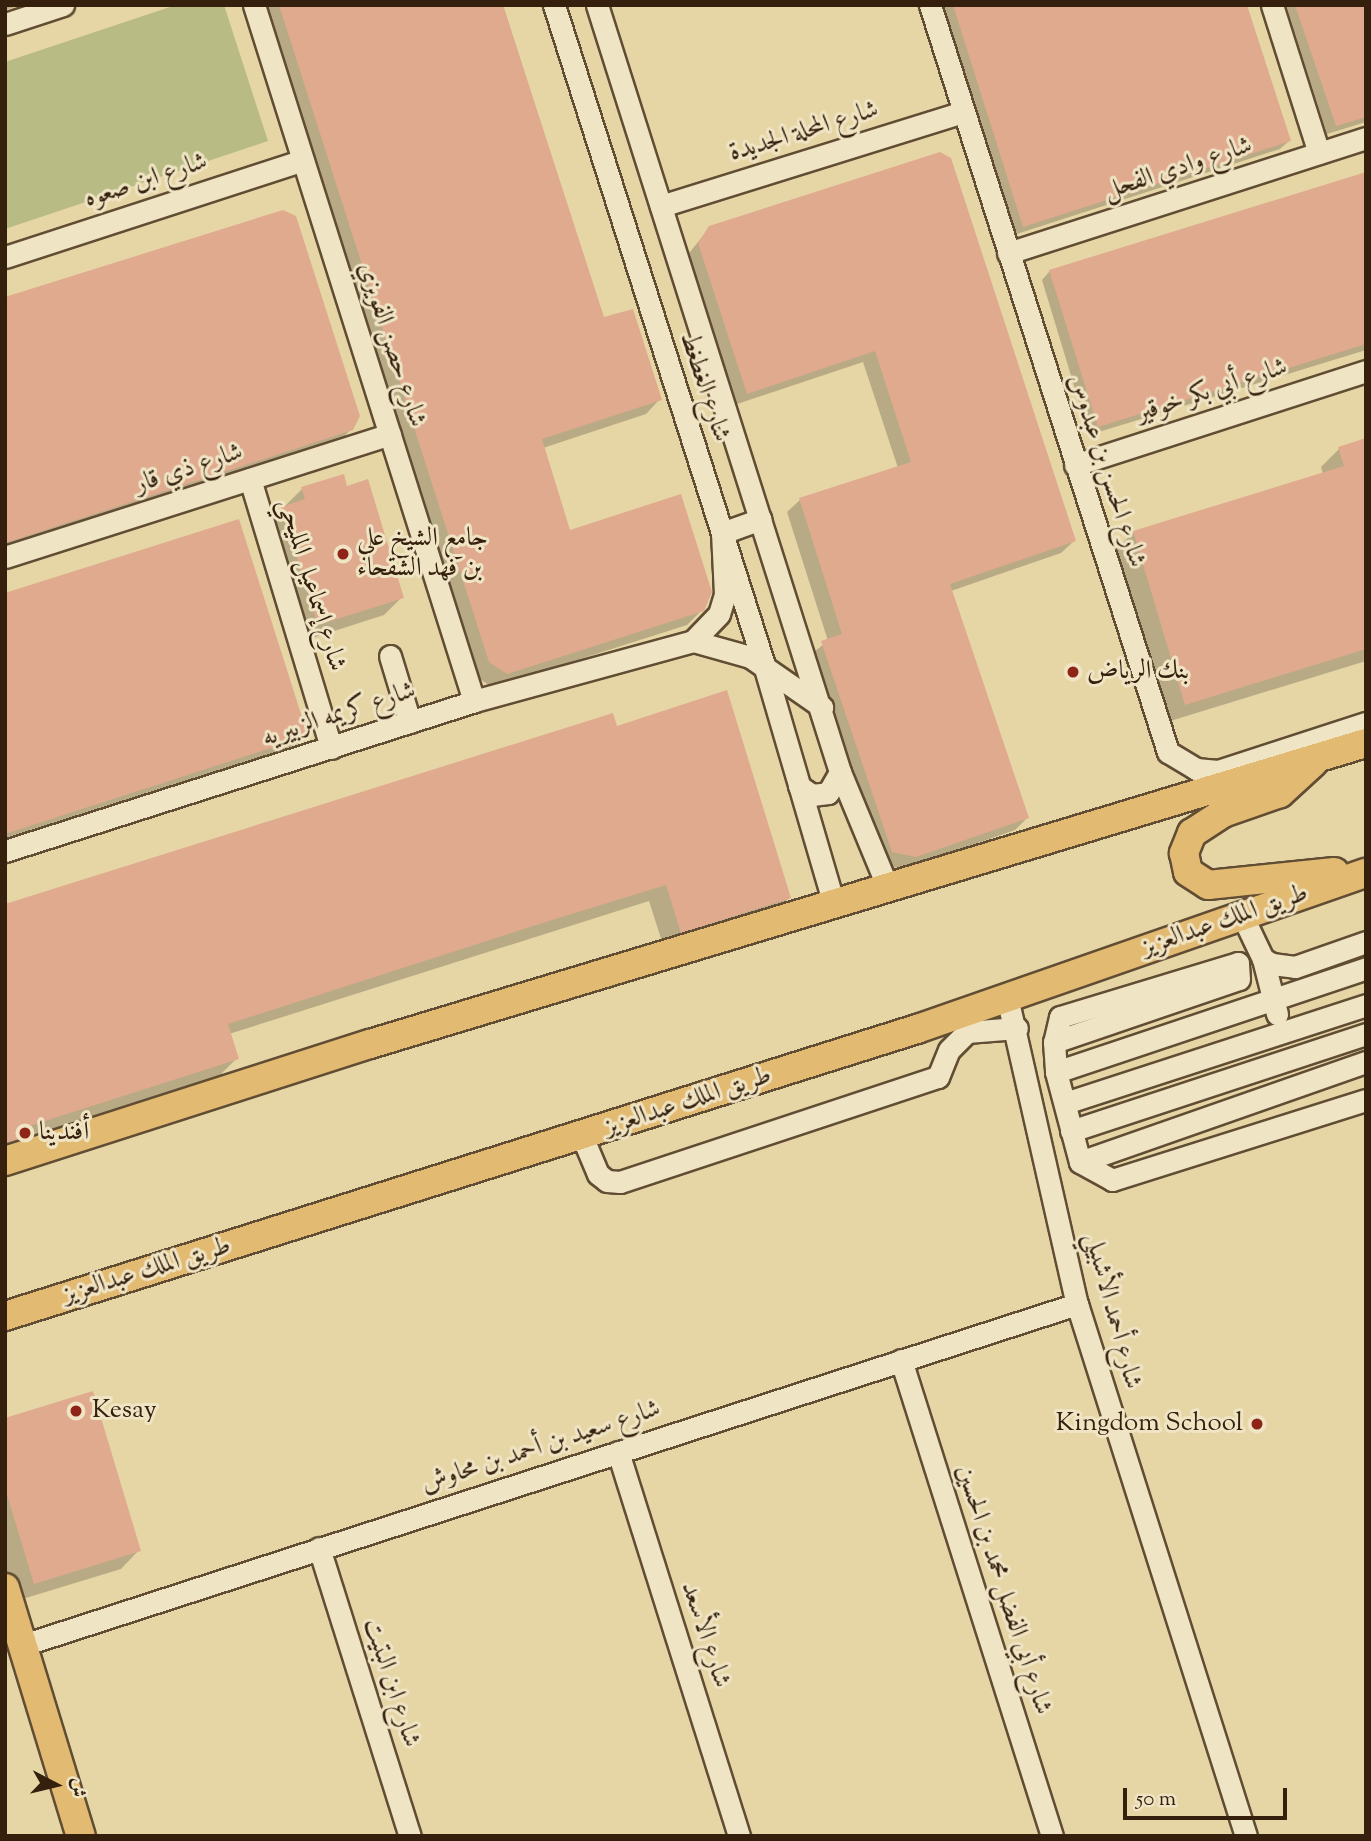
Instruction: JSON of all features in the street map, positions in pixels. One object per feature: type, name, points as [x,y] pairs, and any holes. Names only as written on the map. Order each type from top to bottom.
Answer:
[{"type":"main road","points":[[5,1161],[370,1044],[1366,743]]},
{"type":"main road","points":[[1321,757],[1280,793],[1223,813],[1192,833],[1184,853],[1188,872],[1208,885],[1235,886],[1310,873],[1366,872]]},
{"type":"main road","name":"طريق الملك عبدالعزيز","points":[[5,1316],[582,1136],[1007,997],[1366,872]]},
{"type":"main road","points":[[5,1588],[76,1831]]},
{"type":"street","points":[[5,24],[63,5]]},
{"type":"street","name":"شارع حصن الفويزي","points":[[254,5],[474,701]]},
{"type":"street","name":"شارع الغطغط","points":[[554,5],[764,664],[834,905]]},
{"type":"street","name":"شارع الغطغط","points":[[597,5],[822,707],[840,772],[888,888]]},
{"type":"street","name":"شارع الحسن بن عبدوس","points":[[930,5],[1160,733],[1176,759],[1196,769],[1218,771],[1366,723]]},
{"type":"street","points":[[1272,5],[1319,153]]},
{"type":"street","name":"شارع المحلة الجديدة","points":[[661,206],[963,112]]},
{"type":"street","name":"شارع وادي الفحل","points":[[1008,253],[1366,138]]},
{"type":"street","name":"شارع ابن صعوه","points":[[5,257],[303,160]]},
{"type":"street","name":"شارع أبي بكر خوقير","points":[[1075,465],[1366,371]]},
{"type":"street","name":"شارع ذي قار","points":[[5,557],[390,434]]},
{"type":"street","name":"شارع إسماعيل المليحي","points":[[250,479],[331,748]]},
{"type":"street","points":[[693,641],[719,614],[725,594],[722,533],[761,519]]},
{"type":"street","name":"شارع كريمه الزبيريه","points":[[5,851],[474,701],[693,641],[733,650],[764,664],[822,707]]},
{"type":"street","points":[[390,656],[410,722]]},
{"type":"street","points":[[799,786],[812,795],[828,793],[840,772]]},
{"type":"street","points":[[1242,915],[1263,959],[1272,1002],[1315,1117]]},
{"type":"street","points":[[1263,959],[1295,967],[1366,942]]},
{"type":"street","points":[[1054,1042],[1239,979],[1238,963],[1060,1017],[1054,1042],[1056,1072],[1080,1162],[1112,1180],[1366,1100]]},
{"type":"street","points":[[1056,1072],[1272,1002],[1366,968]]},
{"type":"street","name":"شارع أحمد الأشبيلي","points":[[1007,997],[1017,1028],[1077,1304],[1246,1836]]},
{"type":"street","points":[[1065,1103],[1283,1029],[1366,1005]]},
{"type":"street","points":[[582,1136],[598,1174],[607,1181],[620,1182],[938,1077],[949,1050],[967,1032],[1017,1028]]},
{"type":"street","points":[[1071,1131],[1294,1055],[1366,1034]]},
{"type":"street","points":[[1080,1162],[1302,1082],[1366,1062]]},
{"type":"street","name":"شارع سعيد بن أحمد بن محاوش","points":[[23,1645],[1077,1304]]},
{"type":"street","name":"شارع أبي الفضل محمد بن الحسين","points":[[901,1360],[1052,1836]]},
{"type":"street","name":"شارع الأسعد","points":[[618,1452],[739,1836]]},
{"type":"street","name":"شارع ابن البتيت","points":[[319,1548],[410,1836]]},
{"type":"green space","points":[[176,5],[224,5],[268,141],[5,229],[5,62]]},
{"type":"building","points":[[279,5],[503,5],[604,317],[633,309],[662,400],[542,439],[570,530],[681,494],[712,592],[704,611],[507,674],[489,662]]},
{"type":"building","points":[[953,5],[1247,5],[1291,141],[1023,227]]},
{"type":"building","points":[[1295,5],[1366,5],[1366,117],[1336,126]]},
{"type":"building","points":[[940,152],[951,158],[1076,541],[950,584],[1029,818],[916,857],[892,852],[821,641],[842,634],[799,498],[911,462],[875,351],[747,394],[698,243],[709,226]]},
{"type":"building","points":[[1366,172],[1366,344],[1098,427],[1049,270]]},
{"type":"building","points":[[283,210],[296,216],[360,416],[353,430],[5,543],[5,297]]},
{"type":"building","points":[[1366,438],[1366,649],[1185,705],[1133,531],[1344,466],[1338,447]]},
{"type":"building","name":"جامع الشيخ علي بن فهد الشقحاء","points":[[344,474],[347,486],[368,479],[404,598],[318,625],[281,507],[305,499],[301,487]]},
{"type":"building","points":[[239,519],[308,736],[5,834],[5,593]]},
{"type":"building","points":[[727,690],[791,898],[681,933],[666,885],[552,920],[228,1024],[239,1059],[20,1129],[23,1138],[5,1143],[5,904],[613,713],[617,726]]},
{"type":"building","points":[[93,1391],[141,1551],[34,1584],[5,1488],[5,1418]]},
{"type":"place","name":"جامع الشيخ علي بن فهد الشقحاء","points":[[343,554]]},
{"type":"place","name":"بنك الرياض","points":[[1073,672]]},
{"type":"place","name":"أفندينا","points":[[25,1133]]},
{"type":"place","name":"Kesay","points":[[76,1411]]},
{"type":"place","name":"Kingdom School","points":[[1257,1424]]}]
